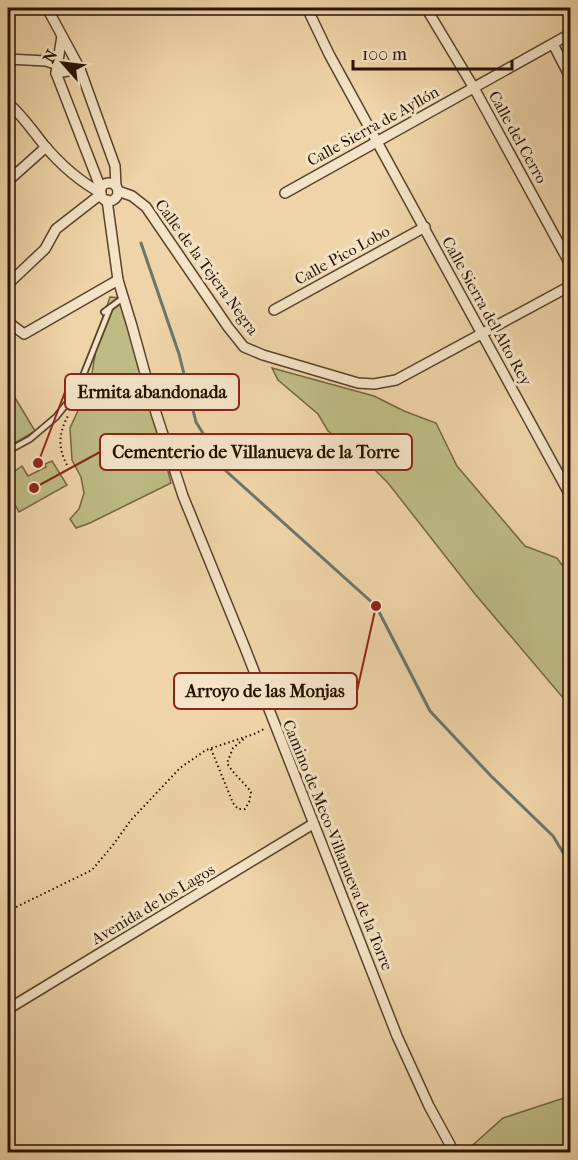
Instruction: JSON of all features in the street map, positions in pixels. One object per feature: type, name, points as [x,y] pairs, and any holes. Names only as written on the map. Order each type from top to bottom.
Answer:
[{"type":"street","points":[[8,103],[20,114],[46,147],[82,182],[112,200],[115,198],[117,188],[115,166],[80,69],[48,8]]},
{"type":"street","name":"Calle Sierra del Alto Rey","points":[[307,8],[329,54],[570,495]]},
{"type":"street","name":"Calle del Cerro","points":[[426,8],[474,88],[570,264]]},
{"type":"street","name":"Calle Sierra de Ayllón","points":[[285,192],[570,34]]},
{"type":"street","points":[[57,69],[62,36]]},
{"type":"street","points":[[553,44],[570,77]]},
{"type":"street","points":[[8,59],[46,61],[57,69],[80,69]]},
{"type":"street","name":"Camino de Meco-Villanueva de la Torre","points":[[57,69],[102,194],[118,280],[156,413],[183,496],[397,1036],[429,1106],[454,1152]]},
{"type":"street","points":[[8,181],[46,147]]},
{"type":"street","points":[[8,284],[45,249],[56,229],[102,194],[107,184],[111,183],[117,188]]},
{"type":"street","name":"Calle de la Tejera Negra","points":[[117,188],[146,207],[244,347],[263,355],[358,383],[374,384],[396,380],[570,286]]},
{"type":"street","name":"Calle Pico Lobo","points":[[274,310],[425,227]]},
{"type":"street","points":[[8,322],[24,334],[118,280]]},
{"type":"street","name":"Avenida de los Lagos","points":[[8,1009],[313,824]]},
{"type":"lane","points":[[104,312],[123,298]]},
{"type":"lane","points":[[8,451],[30,439],[56,417],[77,391],[110,308]]},
{"type":"path","points":[[67,465],[61,454],[60,446],[62,426],[70,412]]},
{"type":"path","points":[[8,911],[92,870],[132,820],[180,768],[207,750],[247,737],[274,724]]},
{"type":"path","points":[[211,749],[233,803],[238,809],[245,809],[249,802],[250,792],[227,763],[233,748],[247,737]]},
{"type":"shaded area","points":[[110,297],[123,298],[171,483],[76,528],[70,519],[79,509],[84,493],[81,477],[72,460],[70,428],[90,385],[100,326]]},
{"type":"shaded area","points":[[272,368],[374,396],[436,423],[457,466],[525,546],[557,558],[570,576],[570,706],[475,594],[388,483],[357,452],[328,431],[318,414],[278,380]]},
{"type":"shaded area","points":[[8,386],[35,431],[8,447]]},
{"type":"shaded area","points":[[52,461],[67,485],[19,512],[8,492],[8,476],[22,466],[28,476],[46,467],[45,464]]},
{"type":"shaded area","points":[[570,1096],[570,1152],[465,1152],[503,1118]]},
{"type":"waterway","points":[[141,243],[179,354],[196,422],[226,471],[376,606],[430,711],[491,776],[553,836],[570,864]]},
{"type":"place","name":"Ermita abandonada","points":[[38,463]]},
{"type":"place","name":"Cementerio de Villanueva de la Torre","points":[[34,488]]},
{"type":"place","name":"Arroyo de las Monjas","points":[[376,606]]}]
